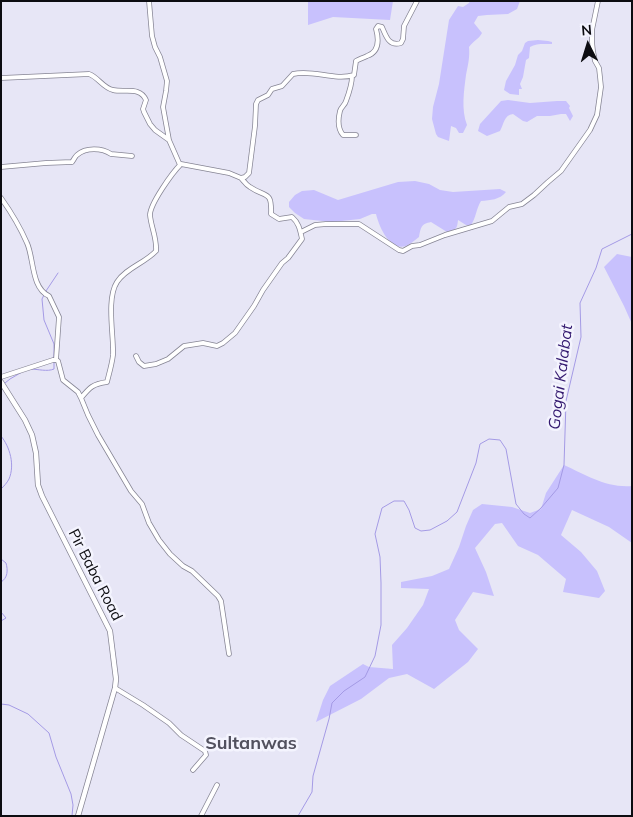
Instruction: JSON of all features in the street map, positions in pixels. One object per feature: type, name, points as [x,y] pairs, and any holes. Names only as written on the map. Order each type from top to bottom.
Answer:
[{"type":"main road","name":"Pir Baba Road","points":[[1,382],[25,420],[32,435],[36,453],[38,485],[42,496],[110,631],[116,679],[115,688],[78,816]]},
{"type":"street","points":[[149,1],[154,47],[160,57],[167,81],[163,108],[169,140],[180,165]]},
{"type":"street","points":[[356,135],[343,135],[339,130],[339,126],[340,111],[347,99],[352,84],[356,61],[369,56],[376,50],[378,38],[376,29],[378,26],[382,27],[391,43],[395,45],[401,43],[404,26],[416,1]]},
{"type":"street","points":[[301,232],[315,225],[359,224],[403,251],[412,246],[492,221],[509,207],[522,204],[534,196],[561,171],[590,130],[597,115],[601,87],[599,68],[593,51],[592,30],[598,1]]},
{"type":"street","points":[[1,78],[89,74],[112,90],[142,93],[146,100],[143,109],[150,124],[169,140]]},
{"type":"street","points":[[242,178],[249,173],[258,100],[268,95],[275,88],[282,86],[293,74],[352,76]]},
{"type":"street","points":[[1,167],[72,162],[77,155],[88,149],[132,156]]},
{"type":"street","points":[[81,398],[90,387],[98,383],[107,382],[113,356],[112,293],[117,282],[126,272],[151,257],[156,251],[150,209],[166,182],[180,165],[229,173],[242,178],[248,187],[269,197],[271,214],[279,219],[292,217],[297,222],[302,238],[288,258],[282,263],[235,333],[223,343],[217,346],[202,343],[184,346],[168,359],[144,366],[136,356]]},
{"type":"street","points":[[1,198],[27,243],[34,273],[43,293],[49,296],[59,317],[56,360],[58,361],[63,380],[78,392],[98,435],[131,491],[142,504],[159,540],[170,554],[183,566],[192,571],[221,601],[229,654]]},
{"type":"street","points":[[1,377],[56,360]]},
{"type":"street","points":[[115,688],[162,718],[181,735],[205,750],[206,755],[193,770]]},
{"type":"street","points":[[201,816],[217,785]]},
{"type":"shaded area","points":[[308,1],[393,1],[390,20],[333,17],[308,25]]},
{"type":"shaded area","points":[[470,1],[520,1],[517,9],[508,14],[478,16],[474,23],[482,33],[469,47],[464,100],[464,113],[467,125],[463,133],[459,133],[456,128],[451,126],[449,141],[438,137],[436,134],[432,119],[433,107],[439,84],[449,20],[458,6],[463,7]]},
{"type":"shaded area","points":[[538,40],[552,42],[552,44],[538,44],[530,47],[529,58],[526,60],[520,84],[522,89],[519,89],[519,95],[510,94],[504,90],[518,55],[525,43]]},
{"type":"shaded area","points":[[501,101],[530,103],[566,101],[570,106],[569,108],[573,116],[570,121],[566,114],[537,116],[527,122],[513,114],[506,118],[500,131],[487,136],[478,131],[480,124]]},
{"type":"shaded area","points":[[415,181],[429,184],[440,190],[453,192],[500,189],[506,192],[498,198],[481,201],[471,225],[466,225],[458,220],[456,229],[447,232],[431,222],[422,226],[419,237],[406,246],[400,247],[395,245],[386,236],[376,214],[360,219],[332,222],[304,219],[289,207],[289,202],[302,191],[314,190],[338,200],[398,182]]},
{"type":"shaded area","points":[[617,254],[632,257],[632,324],[604,267]]},
{"type":"shaded area","points":[[564,465],[605,483],[632,486],[632,543],[609,527],[572,510],[561,535],[581,552],[597,571],[605,591],[599,598],[563,592],[566,579],[538,555],[518,546],[502,523],[495,524],[475,548],[494,596],[473,592],[455,620],[459,630],[478,649],[468,662],[434,689],[407,674],[389,678],[361,699],[316,722],[330,686],[363,664],[369,667],[393,669],[392,645],[423,605],[429,589],[401,588],[401,582],[432,576],[449,569],[473,510],[482,504],[512,507],[530,513],[541,509],[546,493]]},
{"type":"waterway","name":"Gogai Kalabat","points":[[298,816],[312,792],[313,776],[332,703],[344,691],[365,677],[375,656],[381,625],[380,557],[375,534],[382,508],[394,501],[404,501],[415,528],[421,531],[430,530],[447,521],[457,512],[476,463],[480,444],[489,439],[500,440],[506,449],[516,504],[530,518],[541,508],[558,488],[564,465],[566,401],[581,337],[580,303],[596,268],[602,249],[632,234]]},
{"type":"waterway","points":[[46,291],[58,273]]},
{"type":"waterway","points":[[44,295],[42,299],[44,320],[54,344],[54,358]]},
{"type":"waterway","points":[[30,369],[51,370],[54,369],[54,362]]},
{"type":"waterway","points":[[5,383],[22,372]]},
{"type":"waterway","points":[[1,436],[7,445],[12,468],[9,479],[1,489]]},
{"type":"waterway","points":[[1,559],[6,563],[7,571],[5,578],[1,582]]},
{"type":"waterway","points":[[1,612],[6,618],[1,621]]},
{"type":"waterway","points":[[1,704],[9,705],[28,714],[49,733],[56,757],[71,794],[72,816]]},
{"type":"district","name":"Sultanwas","points":[[251,744]]}]
